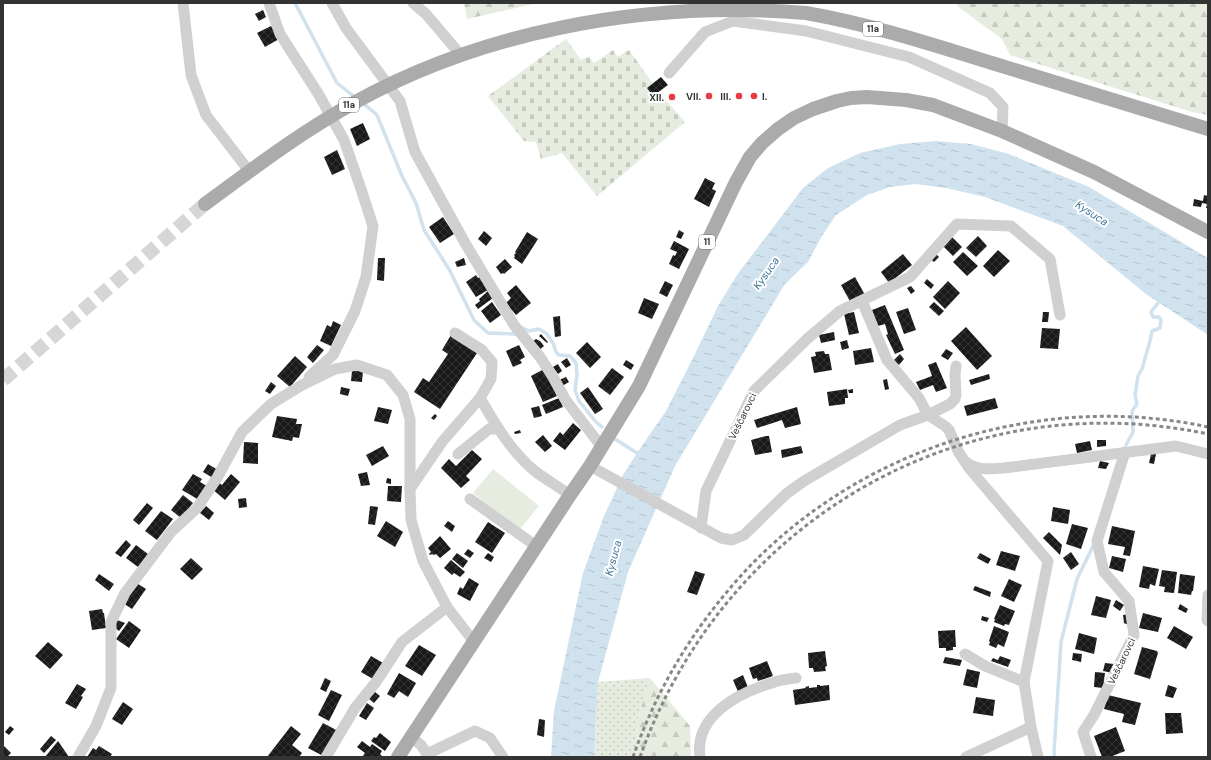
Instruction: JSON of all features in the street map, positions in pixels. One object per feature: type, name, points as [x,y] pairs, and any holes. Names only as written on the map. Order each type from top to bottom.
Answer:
[{"type":"main road","name":"11a","points":[[205,204],[262,161],[334,114],[370,94],[442,60],[526,32],[559,23],[631,10],[667,6],[753,7],[804,13],[842,21],[906,37],[1208,129]]},
{"type":"main road","name":"11","points":[[398,757],[570,494],[590,466],[639,386],[736,182],[750,157],[762,143],[794,118],[837,100],[851,98],[867,97],[906,100],[933,105],[1002,131],[1094,172],[1206,228]]},
{"type":"street","points":[[183,3],[191,75],[206,115],[249,171]]},
{"type":"street","points":[[269,3],[280,34],[319,95],[344,140],[373,226],[366,278],[355,311],[333,355],[302,385]]},
{"type":"street","points":[[332,3],[346,28],[400,101],[415,152],[465,243],[514,325],[540,357],[565,399],[601,446]]},
{"type":"street","points":[[413,3],[426,14],[459,54]]},
{"type":"street","points":[[669,73],[705,32],[733,20],[806,31],[909,57],[990,93],[1003,107],[1002,131]]},
{"type":"street","name":"Veščarovci","points":[[701,528],[706,491],[754,391],[807,340],[840,311],[910,277],[957,224],[1011,226],[1050,259],[1060,315]]},
{"type":"street","points":[[862,301],[887,360],[919,398],[928,415],[945,426],[969,468],[1048,561],[1024,682],[1030,728],[1038,757]]},
{"type":"street","points":[[410,490],[442,442],[480,398],[491,379],[492,362],[482,350],[455,333]]},
{"type":"street","points":[[78,757],[96,726],[111,688],[111,622],[125,593],[171,532],[197,508],[217,478],[242,432],[271,404],[302,385],[335,369],[358,365],[387,375],[403,395],[410,419],[411,520],[423,561],[448,607],[474,642]]},
{"type":"street","points":[[590,466],[701,528],[721,538],[732,540],[744,535],[786,494],[804,482],[900,425],[928,415],[950,404],[955,399],[956,395],[956,366]]},
{"type":"street","points":[[480,398],[516,453],[536,472],[570,494]]},
{"type":"street","points":[[458,454],[489,430],[499,429]]},
{"type":"street","points":[[962,456],[971,466],[990,469],[1176,446],[1208,454]]},
{"type":"street","name":"Veščarovci","points":[[1091,757],[1083,732],[1094,715],[1134,635],[1129,601],[1104,572],[1096,541],[1125,452]]},
{"type":"street","points":[[470,499],[536,546]]},
{"type":"street","points":[[1208,595],[1208,621]]},
{"type":"street","points":[[326,757],[355,708],[376,682],[402,642],[448,607]]},
{"type":"street","points":[[965,654],[985,666],[1024,682]]},
{"type":"street","points":[[700,757],[698,746],[701,735],[706,724],[718,710],[731,700],[772,682],[796,678]]},
{"type":"street","points":[[966,757],[1030,728]]},
{"type":"street","points":[[411,738],[421,745],[428,755],[475,732],[490,738],[503,757]]},
{"type":"green space","points":[[464,3],[538,3],[467,19]]},
{"type":"green space","points":[[958,3],[1208,3],[1208,115],[1192,112],[1010,55],[1002,39],[957,6]]},
{"type":"green space","points":[[566,39],[581,60],[589,56],[594,63],[613,50],[618,57],[629,50],[658,91],[685,122],[597,196],[562,153],[541,159],[536,142],[524,141],[488,96]]},
{"type":"green space","points":[[493,469],[539,506],[519,530],[473,493]]},
{"type":"green space","points":[[650,678],[637,721],[638,757],[594,757],[598,682]]},
{"type":"green space","points":[[650,678],[690,726],[691,757],[638,757],[637,721]]},
{"type":"water","name":"Kysuca","points":[[936,141],[971,144],[1009,154],[1089,187],[1208,258],[1208,335],[1146,294],[1063,226],[985,197],[946,188],[915,184],[890,187],[867,195],[836,215],[822,236],[808,262],[785,284],[675,466],[628,572],[598,682],[594,757],[551,757],[554,711],[583,573],[604,516],[623,475],[666,411],[718,306],[737,275],[803,188],[828,168],[860,153],[900,144]]},
{"type":"building","points":[[263,10],[266,17],[259,21],[255,14]]},
{"type":"building","points":[[271,26],[279,39],[265,47],[257,33]]},
{"type":"building","points":[[661,77],[668,85],[653,96],[647,88]]},
{"type":"building","points":[[363,123],[370,139],[357,146],[350,129]]},
{"type":"building","points":[[337,150],[345,169],[332,175],[324,157]]},
{"type":"building","points":[[705,178],[715,183],[712,189],[716,191],[709,207],[694,199]]},
{"type":"building","points":[[1204,195],[1208,196],[1208,208],[1206,208],[1207,204],[1202,203],[1201,207],[1193,206],[1194,199],[1203,201]]},
{"type":"building","points":[[443,217],[454,234],[440,243],[429,227]]},
{"type":"building","points":[[679,230],[684,233],[681,239],[676,237]]},
{"type":"building","points":[[484,231],[492,238],[486,246],[478,239]]},
{"type":"building","points":[[527,232],[538,239],[522,264],[514,258],[514,255]]},
{"type":"building","points":[[978,236],[987,246],[976,257],[966,248]]},
{"type":"building","points":[[952,237],[962,247],[953,256],[943,246]]},
{"type":"building","points":[[674,241],[689,249],[679,269],[669,264],[673,255],[675,256],[677,252],[670,249]]},
{"type":"building","points":[[998,250],[1010,261],[994,277],[983,266]]},
{"type":"building","points":[[963,252],[978,266],[967,276],[953,262]]},
{"type":"building","points":[[903,254],[912,265],[889,283],[881,272]]},
{"type":"building","points":[[936,254],[939,257],[934,262],[930,259]]},
{"type":"building","points":[[378,258],[385,258],[384,281],[377,280]]},
{"type":"building","points":[[464,258],[466,265],[457,267],[455,262]]},
{"type":"building","points":[[505,259],[512,267],[504,274],[501,274],[496,267]]},
{"type":"building","points":[[476,275],[478,278],[480,277],[488,290],[476,297],[466,282]]},
{"type":"building","points":[[855,277],[865,295],[851,303],[841,285]]},
{"type":"building","points":[[927,279],[934,285],[931,289],[924,283]]},
{"type":"building","points":[[665,281],[673,285],[667,297],[659,293]]},
{"type":"building","points":[[948,281],[960,293],[945,309],[933,297]]},
{"type":"building","points":[[516,285],[531,303],[516,315],[506,303],[511,298],[507,293]]},
{"type":"building","points":[[911,286],[915,291],[911,294],[907,288]]},
{"type":"building","points":[[488,291],[493,298],[478,309],[475,305]]},
{"type":"building","points":[[644,298],[659,304],[652,319],[638,313]]},
{"type":"building","points":[[492,302],[501,315],[490,323],[481,311]]},
{"type":"building","points":[[934,302],[944,311],[939,316],[929,307]]},
{"type":"building","points":[[885,305],[904,350],[895,354],[886,335],[888,334],[885,324],[878,326],[872,310]]},
{"type":"building","points":[[908,308],[916,330],[904,334],[896,312]]},
{"type":"building","points":[[854,312],[859,333],[849,335],[844,314]]},
{"type":"building","points":[[1043,312],[1049,312],[1048,322],[1042,322]]},
{"type":"building","points":[[560,316],[561,336],[555,337],[553,317]]},
{"type":"building","points":[[333,321],[341,325],[331,346],[320,341],[327,325],[331,327]]},
{"type":"building","points":[[966,327],[992,356],[977,370],[951,341]]},
{"type":"building","points":[[1042,328],[1060,329],[1058,349],[1040,348]]},
{"type":"building","points":[[834,332],[835,340],[821,343],[819,335]]},
{"type":"building","points":[[541,334],[548,342],[547,343],[539,336]]},
{"type":"building","points":[[451,335],[477,353],[440,409],[414,392],[423,378],[429,382],[448,354],[442,350]]},
{"type":"building","points":[[536,339],[544,346],[538,351],[531,343]]},
{"type":"building","points":[[847,340],[849,348],[842,350],[840,342]]},
{"type":"building","points":[[587,342],[601,357],[590,368],[576,353]]},
{"type":"building","points":[[317,345],[324,350],[313,363],[307,357]]},
{"type":"building","points":[[519,345],[525,357],[520,360],[522,363],[513,367],[506,351]]},
{"type":"building","points":[[871,348],[874,362],[855,365],[853,351]]},
{"type":"building","points":[[946,349],[953,353],[948,360],[941,356]]},
{"type":"building","points":[[824,351],[825,354],[829,354],[832,370],[814,373],[811,357],[816,356],[815,352]]},
{"type":"building","points":[[900,354],[904,359],[899,365],[894,360]]},
{"type":"building","points":[[295,356],[307,367],[290,387],[277,376]]},
{"type":"building","points":[[567,358],[571,365],[566,368],[561,362]]},
{"type":"building","points":[[626,360],[634,365],[631,370],[623,365]]},
{"type":"building","points":[[936,362],[947,388],[936,392],[933,385],[920,390],[916,382],[932,376],[928,365]]},
{"type":"building","points":[[558,364],[562,371],[558,374],[553,367]]},
{"type":"building","points":[[612,368],[624,377],[610,395],[598,386]]},
{"type":"building","points":[[544,369],[557,396],[543,402],[531,376]]},
{"type":"building","points":[[352,371],[363,371],[362,382],[351,381]]},
{"type":"building","points":[[989,374],[990,379],[971,385],[969,380]]},
{"type":"building","points":[[566,377],[569,382],[562,386],[559,380]]},
{"type":"building","points":[[887,379],[889,389],[885,390],[883,380]]},
{"type":"building","points":[[271,382],[276,386],[270,394],[265,391]]},
{"type":"building","points":[[341,387],[350,389],[348,396],[340,394]]},
{"type":"building","points":[[588,387],[603,409],[595,414],[580,393]]},
{"type":"building","points":[[847,389],[848,398],[845,398],[845,404],[829,406],[827,392]]},
{"type":"building","points":[[853,389],[853,393],[849,393],[848,390]]},
{"type":"building","points":[[559,398],[563,407],[546,414],[542,405]]},
{"type":"building","points":[[995,398],[998,408],[967,416],[964,406]]},
{"type":"building","points":[[539,406],[542,416],[534,418],[531,408]]},
{"type":"building","points":[[378,407],[392,410],[388,424],[374,421]]},
{"type":"building","points":[[797,407],[801,424],[785,428],[782,420],[757,428],[754,420]]},
{"type":"building","points":[[435,414],[437,416],[434,420],[431,418]]},
{"type":"building","points":[[277,416],[297,419],[296,424],[302,424],[299,438],[293,437],[292,441],[272,437]]},
{"type":"building","points":[[573,423],[581,430],[565,450],[553,441],[560,432],[563,435]]},
{"type":"building","points":[[520,430],[521,433],[515,434],[514,432]]},
{"type":"building","points":[[543,435],[552,446],[545,452],[535,442]]},
{"type":"building","points":[[769,436],[772,452],[755,455],[751,440]]},
{"type":"building","points":[[1097,440],[1106,440],[1106,446],[1097,447]]},
{"type":"building","points":[[1090,441],[1092,450],[1077,453],[1075,444]]},
{"type":"building","points":[[244,442],[258,443],[258,464],[243,463]]},
{"type":"building","points":[[383,446],[389,456],[372,466],[366,455]]},
{"type":"building","points":[[801,446],[803,453],[782,458],[781,450]]},
{"type":"building","points":[[472,450],[482,459],[466,476],[470,480],[461,488],[441,468],[449,459],[456,466]]},
{"type":"building","points":[[1151,454],[1156,454],[1154,464],[1149,463]]},
{"type":"building","points":[[1100,461],[1109,463],[1106,469],[1098,468]]},
{"type":"building","points":[[208,464],[218,470],[213,478],[203,472]]},
{"type":"building","points":[[367,472],[370,485],[361,486],[358,474]]},
{"type":"building","points":[[193,474],[202,479],[200,482],[207,486],[199,500],[182,490]]},
{"type":"building","points":[[231,474],[240,482],[225,500],[211,488],[217,481],[222,485]]},
{"type":"building","points":[[387,478],[391,479],[391,484],[386,483]]},
{"type":"building","points":[[388,486],[402,486],[401,502],[387,501]]},
{"type":"building","points":[[183,495],[193,503],[181,518],[171,510]]},
{"type":"building","points":[[246,498],[247,507],[239,508],[238,499]]},
{"type":"building","points":[[147,503],[153,508],[139,525],[133,520]]},
{"type":"building","points":[[206,506],[214,513],[209,520],[200,513]]},
{"type":"building","points":[[370,506],[378,507],[375,525],[368,524]]},
{"type":"building","points":[[1053,507],[1070,510],[1068,524],[1051,521]]},
{"type":"building","points":[[161,511],[173,519],[157,540],[145,531]]},
{"type":"building","points":[[386,521],[403,532],[395,547],[377,536]]},
{"type":"building","points":[[448,521],[455,526],[452,532],[444,526]]},
{"type":"building","points":[[488,522],[505,533],[492,553],[475,542]]},
{"type":"building","points":[[1072,524],[1088,528],[1081,549],[1066,544]]},
{"type":"building","points":[[1112,526],[1135,531],[1130,556],[1123,555],[1125,547],[1108,544]]},
{"type":"building","points":[[1049,532],[1062,545],[1060,555],[1043,538]]},
{"type":"building","points":[[440,536],[451,549],[440,558],[436,554],[430,555],[429,554],[431,552],[428,548]]},
{"type":"building","points":[[126,540],[131,545],[121,557],[115,553]]},
{"type":"building","points":[[136,545],[148,554],[138,567],[126,558]]},
{"type":"building","points":[[468,549],[474,553],[470,558],[464,554]]},
{"type":"building","points":[[1001,551],[1020,556],[1015,571],[996,565]]},
{"type":"building","points":[[1071,552],[1079,564],[1071,570],[1063,558]]},
{"type":"building","points":[[457,553],[468,561],[463,568],[452,559]]},
{"type":"building","points":[[488,553],[494,557],[491,562],[484,558]]},
{"type":"building","points":[[980,553],[991,559],[988,564],[977,558]]},
{"type":"building","points":[[1112,556],[1126,559],[1123,572],[1109,568]]},
{"type":"building","points":[[191,558],[203,569],[192,580],[180,569]]},
{"type":"building","points":[[451,560],[465,572],[460,577],[454,573],[452,575],[444,568]]},
{"type":"building","points":[[1143,566],[1159,569],[1155,586],[1150,584],[1149,589],[1139,587]]},
{"type":"building","points":[[1162,570],[1177,572],[1174,593],[1164,592],[1165,587],[1159,586]]},
{"type":"building","points":[[695,571],[705,574],[697,595],[687,592]]},
{"type":"building","points":[[99,574],[114,584],[109,591],[95,580]]},
{"type":"building","points":[[1180,574],[1195,576],[1191,595],[1178,593]]},
{"type":"building","points":[[469,578],[479,584],[470,601],[457,594],[460,587],[463,589]]},
{"type":"building","points":[[1009,579],[1022,585],[1014,602],[1001,596]]},
{"type":"building","points":[[135,582],[146,589],[132,609],[123,603]]},
{"type":"building","points":[[975,586],[991,592],[990,597],[973,590]]},
{"type":"building","points":[[1096,596],[1111,600],[1106,618],[1091,615]]},
{"type":"building","points":[[1116,600],[1124,605],[1120,611],[1113,606]]},
{"type":"building","points":[[1180,604],[1188,609],[1186,613],[1178,609]]},
{"type":"building","points":[[1000,605],[1015,611],[1009,625],[1005,624],[1004,626],[994,622]]},
{"type":"building","points":[[102,609],[106,628],[92,630],[89,611]]},
{"type":"building","points":[[1143,613],[1162,618],[1158,632],[1139,628]]},
{"type":"building","points":[[1129,614],[1131,626],[1124,623],[1123,615]]},
{"type":"building","points":[[982,616],[989,618],[987,622],[981,620]]},
{"type":"building","points":[[117,620],[125,623],[119,631],[115,628]]},
{"type":"building","points":[[129,621],[141,630],[129,648],[116,639]]},
{"type":"building","points":[[994,626],[1009,632],[1004,647],[998,644],[996,648],[989,645]]},
{"type":"building","points":[[1174,626],[1193,637],[1186,649],[1167,638]]},
{"type":"building","points":[[955,630],[956,647],[953,647],[953,650],[946,651],[946,648],[939,648],[938,631]]},
{"type":"building","points":[[1079,633],[1097,638],[1094,654],[1075,649]]},
{"type":"building","points":[[48,642],[63,655],[50,669],[35,656]]},
{"type":"building","points":[[419,645],[436,655],[422,676],[405,666]]},
{"type":"building","points":[[1142,647],[1157,651],[1158,653],[1150,679],[1134,674]]},
{"type":"building","points":[[825,651],[827,666],[825,667],[826,671],[814,672],[813,668],[809,668],[808,653]]},
{"type":"building","points":[[1073,653],[1082,654],[1081,662],[1072,660]]},
{"type":"building","points":[[371,656],[383,663],[373,679],[361,672]]},
{"type":"building","points":[[1000,656],[1011,660],[1008,667],[991,661],[993,658],[998,660]]},
{"type":"building","points":[[945,657],[962,660],[960,666],[943,663]]},
{"type":"building","points":[[767,661],[773,676],[758,681],[757,678],[753,679],[749,668]]},
{"type":"building","points":[[1105,663],[1114,664],[1113,673],[1103,671]]},
{"type":"building","points":[[967,669],[980,672],[977,688],[963,685]]},
{"type":"building","points":[[1095,672],[1105,673],[1103,688],[1094,687]]},
{"type":"building","points":[[399,673],[416,683],[408,697],[399,691],[394,698],[387,694]]},
{"type":"building","points":[[743,675],[749,690],[739,694],[733,680]]},
{"type":"building","points":[[325,678],[331,681],[326,692],[320,689]]},
{"type":"building","points":[[77,684],[86,689],[81,696],[83,697],[76,709],[65,703]]},
{"type":"building","points":[[817,685],[829,685],[830,700],[795,705],[793,690],[806,688],[805,687],[809,686],[809,688],[817,687]]},
{"type":"building","points":[[1168,685],[1177,688],[1173,698],[1165,696]]},
{"type":"building","points":[[331,690],[342,695],[329,721],[318,715]]},
{"type":"building","points":[[375,692],[380,696],[374,703],[369,699]]},
{"type":"building","points":[[1108,695],[1141,703],[1135,725],[1122,722],[1124,714],[1104,709]]},
{"type":"building","points":[[976,697],[995,700],[993,716],[973,713]]},
{"type":"building","points":[[123,702],[133,709],[122,725],[112,719]]},
{"type":"building","points":[[367,703],[374,708],[366,720],[359,716]]},
{"type":"building","points":[[1165,713],[1181,713],[1183,733],[1166,734]]},
{"type":"building","points":[[539,719],[545,720],[544,737],[537,735]]},
{"type":"building","points":[[323,723],[340,732],[325,757],[308,748]]},
{"type":"building","points":[[10,726],[14,729],[9,735],[5,732]]},
{"type":"building","points":[[291,726],[301,734],[292,745],[302,753],[299,757],[267,757]]},
{"type":"building","points":[[1116,727],[1125,751],[1110,757],[1102,757],[1094,736]]},
{"type":"building","points":[[380,733],[391,742],[385,751],[371,741]]},
{"type":"building","points":[[51,736],[56,740],[44,753],[40,749]]},
{"type":"building","points":[[58,741],[69,757],[45,757]]},
{"type":"building","points":[[362,741],[370,747],[372,744],[382,751],[380,754],[382,757],[362,757],[365,753],[357,747]]},
{"type":"building","points":[[3,745],[11,753],[7,757],[3,757]]},
{"type":"building","points":[[99,746],[112,754],[110,757],[87,757],[93,748],[96,750]]},
{"type":"waterway","points":[[295,3],[337,83],[356,98]]},
{"type":"waterway","points":[[363,103],[377,115],[402,176],[416,203],[424,230],[449,269],[474,320],[488,333],[515,334]]},
{"type":"waterway","points":[[1126,445],[1133,432],[1132,411],[1137,404],[1135,395],[1138,376],[1142,369],[1152,331],[1160,328],[1161,320],[1159,317],[1153,317],[1151,312],[1162,298]]},
{"type":"waterway","points":[[523,328],[529,331],[539,329],[547,334],[553,343],[556,352],[559,355],[570,356],[576,363],[577,375],[575,390],[579,401],[602,427]]},
{"type":"waterway","points":[[615,439],[637,453],[640,453]]},
{"type":"waterway","points":[[1055,757],[1054,752],[1061,642],[1077,579],[1095,542]]},
{"type":"tunnel","points":[[3,380],[205,204]]},
{"type":"railway","points":[[633,757],[641,735],[672,671],[697,631],[726,593],[772,544],[825,503],[882,469],[944,444],[1008,426],[1074,417],[1141,418],[1208,427]]},
{"type":"railway","points":[[640,757],[678,673],[729,600],[792,537],[863,488],[942,451],[1027,429],[1116,423],[1208,434]]},
{"type":"place","name":"VII.","points":[[709,96]]},
{"type":"place","name":"III.","points":[[739,96]]},
{"type":"place","name":"I.","points":[[754,96]]},
{"type":"place","name":"XII.","points":[[672,97]]}]
